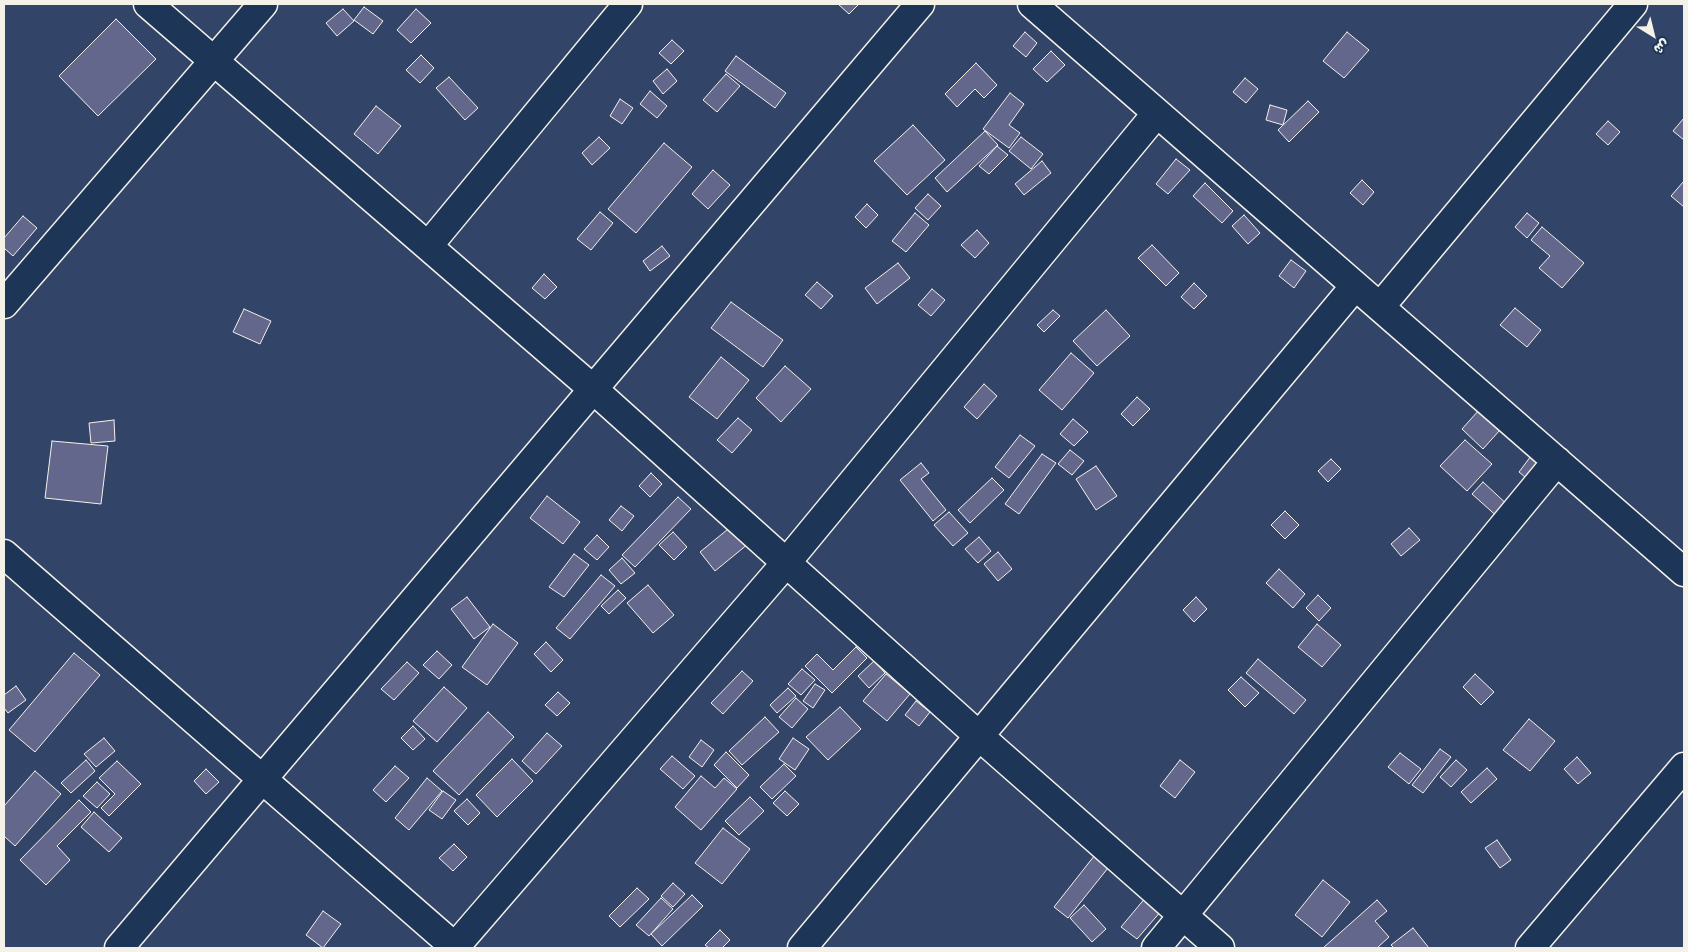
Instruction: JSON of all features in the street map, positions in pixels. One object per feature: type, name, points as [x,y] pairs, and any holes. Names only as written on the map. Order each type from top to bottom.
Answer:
[{"type":"street","points":[[148,4],[593,389],[979,736],[1220,948]]},
{"type":"street","points":[[4,304],[262,4]]},
{"type":"street","points":[[428,246],[628,4]]},
{"type":"street","points":[[119,948],[920,4]]},
{"type":"street","points":[[1032,4],[1684,572]]},
{"type":"street","points":[[1380,307],[1633,4]]},
{"type":"street","points":[[4,554],[455,948],[786,563],[1157,113]]},
{"type":"street","points":[[802,948],[1355,286]]},
{"type":"street","points":[[1156,948],[1558,461]]},
{"type":"street","points":[[1530,948],[1684,767]]},
{"type":"building","points":[[838,4],[859,4],[849,14]]},
{"type":"building","points":[[364,7],[383,21],[373,34],[354,20]]},
{"type":"building","points":[[343,9],[354,21],[337,36],[326,23]]},
{"type":"building","points":[[416,9],[431,23],[411,43],[397,30]]},
{"type":"building","points":[[116,19],[156,59],[98,116],[59,76]]},
{"type":"building","points":[[1025,32],[1037,43],[1026,57],[1013,46]]},
{"type":"building","points":[[1347,32],[1369,50],[1344,78],[1323,61]]},
{"type":"building","points":[[672,40],[684,51],[671,64],[659,53]]},
{"type":"building","points":[[1051,51],[1065,65],[1047,82],[1033,69]]},
{"type":"building","points":[[421,55],[434,68],[420,83],[406,70]]},
{"type":"building","points":[[736,56],[786,93],[775,108],[725,71]]},
{"type":"building","points":[[976,63],[997,85],[984,98],[975,89],[957,107],[945,94]]},
{"type":"building","points":[[667,69],[677,81],[663,94],[653,81]]},
{"type":"building","points":[[726,74],[740,86],[717,112],[703,100]]},
{"type":"building","points":[[449,77],[478,108],[465,120],[436,88]]},
{"type":"building","points":[[1245,78],[1258,89],[1246,103],[1233,92]]},
{"type":"building","points":[[650,91],[667,106],[657,118],[640,104]]},
{"type":"building","points":[[1010,93],[1024,104],[1009,125],[1020,133],[1009,148],[983,129]]},
{"type":"building","points":[[620,99],[633,108],[622,124],[610,116]]},
{"type":"building","points":[[1308,101],[1319,112],[1289,142],[1278,130]]},
{"type":"building","points":[[1270,105],[1287,110],[1283,125],[1266,120]]},
{"type":"building","points":[[376,106],[401,126],[378,154],[354,134]]},
{"type":"building","points":[[1684,118],[1684,140],[1673,131]]},
{"type":"building","points":[[1608,121],[1620,132],[1608,145],[1596,134]]},
{"type":"building","points":[[913,125],[945,160],[907,195],[874,161]]},
{"type":"building","points":[[985,131],[998,145],[947,192],[935,178]]},
{"type":"building","points":[[599,137],[610,148],[592,165],[582,153]]},
{"type":"building","points":[[1021,137],[1043,154],[1031,169],[1009,151]]},
{"type":"building","points":[[664,143],[692,167],[636,233],[608,209]]},
{"type":"building","points":[[997,146],[1008,155],[989,174],[979,166]]},
{"type":"building","points":[[1176,159],[1190,170],[1168,194],[1156,184]]},
{"type":"building","points":[[1042,161],[1051,173],[1024,195],[1015,184]]},
{"type":"building","points":[[713,170],[730,185],[708,209],[692,194]]},
{"type":"building","points":[[1362,180],[1374,192],[1363,205],[1350,193]]},
{"type":"building","points":[[1684,181],[1684,207],[1671,196]]},
{"type":"building","points":[[1205,183],[1233,211],[1222,223],[1193,196]]},
{"type":"building","points":[[928,194],[941,206],[928,220],[915,208]]},
{"type":"building","points":[[867,204],[878,215],[866,228],[855,217]]},
{"type":"building","points":[[600,212],[613,223],[591,250],[577,239]]},
{"type":"building","points":[[915,213],[929,225],[906,252],[892,241]]},
{"type":"building","points":[[1527,213],[1539,223],[1527,238],[1515,227]]},
{"type":"building","points":[[1244,215],[1260,233],[1248,244],[1232,226]]},
{"type":"building","points":[[23,216],[37,228],[13,256],[4,248],[4,238]]},
{"type":"building","points":[[1542,227],[1584,263],[1562,288],[1539,268],[1550,256],[1531,240]]},
{"type":"building","points":[[977,230],[989,243],[975,258],[961,245]]},
{"type":"building","points":[[1152,245],[1179,273],[1166,286],[1138,258]]},
{"type":"building","points":[[662,246],[670,256],[650,271],[643,261]]},
{"type":"building","points":[[1291,260],[1306,271],[1294,288],[1279,276]]},
{"type":"building","points":[[898,263],[910,278],[877,304],[865,288]]},
{"type":"building","points":[[544,274],[557,287],[545,299],[532,288]]},
{"type":"building","points":[[817,282],[833,296],[821,309],[805,295]]},
{"type":"building","points":[[1194,283],[1207,296],[1194,309],[1181,297]]},
{"type":"building","points":[[932,289],[945,300],[931,316],[918,305]]},
{"type":"building","points":[[731,302],[783,340],[763,367],[711,328]]},
{"type":"building","points":[[1515,308],[1541,330],[1527,347],[1500,325]]},
{"type":"building","points":[[244,309],[271,321],[260,344],[233,332]]},
{"type":"building","points":[[1053,310],[1060,316],[1044,332],[1037,325]]},
{"type":"building","points":[[1106,310],[1130,336],[1097,366],[1073,341]]},
{"type":"building","points":[[1071,353],[1094,373],[1062,410],[1039,390]]},
{"type":"building","points":[[721,357],[749,380],[717,419],[689,397]]},
{"type":"building","points":[[785,366],[811,389],[781,422],[756,398]]},
{"type":"building","points":[[984,384],[997,396],[977,419],[964,407]]},
{"type":"building","points":[[1137,397],[1150,409],[1133,426],[1121,414]]},
{"type":"building","points":[[1479,410],[1500,430],[1483,449],[1462,429]]},
{"type":"building","points":[[738,418],[752,430],[732,453],[717,440]]},
{"type":"building","points":[[1073,419],[1088,432],[1074,446],[1060,434]]},
{"type":"building","points":[[114,420],[115,441],[91,443],[89,423]]},
{"type":"building","points":[[1020,435],[1035,446],[1009,478],[995,467]]},
{"type":"building","points":[[1465,440],[1492,464],[1467,491],[1440,466]]},
{"type":"building","points":[[52,441],[108,446],[101,504],[45,498]]},
{"type":"building","points":[[1070,450],[1084,461],[1072,475],[1058,464]]},
{"type":"building","points":[[1042,454],[1056,463],[1019,514],[1005,504]]},
{"type":"building","points":[[1531,456],[1545,468],[1532,483],[1519,472]]},
{"type":"building","points":[[1331,459],[1341,469],[1328,482],[1318,471]]},
{"type":"building","points":[[921,463],[929,473],[921,479],[946,510],[933,521],[900,480]]},
{"type":"building","points":[[1096,466],[1117,496],[1096,510],[1076,479]]},
{"type":"building","points":[[651,473],[662,484],[650,497],[639,486]]},
{"type":"building","points":[[992,478],[1004,490],[970,523],[958,510]]},
{"type":"building","points":[[1483,482],[1511,508],[1500,519],[1472,494]]},
{"type":"building","points":[[547,496],[580,522],[563,544],[530,518]]},
{"type":"building","points":[[678,497],[691,509],[635,567],[622,555]]},
{"type":"building","points":[[621,506],[634,516],[622,531],[609,520]]},
{"type":"building","points":[[1285,511],[1299,525],[1285,539],[1271,525]]},
{"type":"building","points":[[949,512],[968,533],[953,546],[934,525]]},
{"type":"building","points":[[733,525],[748,544],[715,571],[700,552]]},
{"type":"building","points":[[1409,528],[1420,540],[1401,556],[1391,544]]},
{"type":"building","points":[[673,532],[687,547],[674,560],[659,545]]},
{"type":"building","points":[[597,535],[609,547],[597,560],[584,549]]},
{"type":"building","points":[[979,537],[991,551],[978,563],[965,549]]},
{"type":"building","points":[[998,552],[1012,569],[998,581],[984,564]]},
{"type":"building","points":[[574,554],[589,565],[564,597],[549,587]]},
{"type":"building","points":[[622,558],[635,573],[621,584],[609,570]]},
{"type":"building","points":[[1279,569],[1305,594],[1293,608],[1266,583]]},
{"type":"building","points":[[601,575],[615,586],[570,639],[556,628]]},
{"type":"building","points":[[648,585],[674,615],[653,633],[627,603]]},
{"type":"building","points":[[618,590],[626,598],[609,614],[601,606]]},
{"type":"building","points":[[1318,595],[1331,608],[1319,621],[1306,608]]},
{"type":"building","points":[[467,597],[490,627],[474,639],[451,609]]},
{"type":"building","points":[[1196,597],[1207,609],[1194,622],[1183,610]]},
{"type":"building","points":[[493,624],[518,643],[487,685],[462,667]]},
{"type":"building","points":[[1317,624],[1341,645],[1322,667],[1298,647]]},
{"type":"building","points":[[546,642],[563,660],[551,672],[534,654]]},
{"type":"building","points":[[856,647],[867,658],[832,693],[805,666],[817,654],[833,670]]},
{"type":"building","points":[[437,651],[452,665],[439,679],[423,665]]},
{"type":"building","points":[[74,653],[100,675],[35,752],[9,730]]},
{"type":"building","points":[[1258,659],[1306,700],[1294,714],[1246,673]]},
{"type":"building","points":[[874,661],[885,673],[869,688],[858,676]]},
{"type":"building","points":[[407,662],[419,673],[394,700],[381,689]]},
{"type":"building","points":[[802,669],[815,680],[801,695],[788,684]]},
{"type":"building","points":[[742,671],[753,681],[723,714],[711,703]]},
{"type":"building","points":[[886,674],[910,694],[887,721],[863,701]]},
{"type":"building","points":[[1475,674],[1494,692],[1481,705],[1463,687]]},
{"type":"building","points":[[1241,677],[1259,693],[1245,707],[1228,690]]},
{"type":"building","points":[[815,684],[825,690],[813,708],[803,701]]},
{"type":"building","points":[[16,686],[26,700],[8,713],[4,708],[4,695]]},
{"type":"building","points":[[444,687],[467,708],[437,742],[413,721]]},
{"type":"building","points":[[788,688],[796,696],[777,713],[770,705]]},
{"type":"building","points":[[558,692],[570,703],[557,716],[545,705]]},
{"type":"building","points":[[796,698],[808,709],[792,728],[779,717]]},
{"type":"building","points":[[916,701],[930,712],[919,726],[905,715]]},
{"type":"building","points":[[840,707],[861,729],[828,760],[806,737]]},
{"type":"building","points":[[488,712],[514,737],[459,795],[433,771]]},
{"type":"building","points":[[765,717],[779,732],[742,765],[729,751]]},
{"type":"building","points":[[1529,719],[1555,741],[1530,771],[1503,750]]},
{"type":"building","points":[[413,726],[425,739],[413,750],[401,738]]},
{"type":"building","points":[[547,733],[562,746],[536,774],[522,761]]},
{"type":"building","points":[[104,738],[115,751],[96,767],[84,754]]},
{"type":"building","points":[[793,738],[809,749],[795,770],[779,759]]},
{"type":"building","points":[[701,740],[714,750],[702,767],[689,757]]},
{"type":"building","points":[[1440,749],[1451,757],[1423,793],[1412,785]]},
{"type":"building","points":[[726,752],[749,775],[737,788],[714,765]]},
{"type":"building","points":[[1400,753],[1421,769],[1409,784],[1388,767]]},
{"type":"building","points":[[672,756],[695,776],[683,789],[660,769]]},
{"type":"building","points":[[1577,757],[1591,773],[1578,784],[1564,769]]},
{"type":"building","points":[[512,759],[533,781],[497,817],[476,795]]},
{"type":"building","points":[[86,760],[95,771],[71,793],[61,783]]},
{"type":"building","points":[[1180,760],[1195,772],[1175,798],[1160,786]]},
{"type":"building","points":[[1456,760],[1467,770],[1451,787],[1440,777]]},
{"type":"building","points":[[117,761],[141,784],[109,816],[101,808],[115,794],[99,778]]},
{"type":"building","points":[[784,764],[796,776],[772,799],[760,787]]},
{"type":"building","points":[[395,766],[409,778],[386,802],[373,790]]},
{"type":"building","points":[[1487,768],[1497,779],[1471,803],[1461,792]]},
{"type":"building","points":[[206,769],[219,782],[206,794],[194,781]]},
{"type":"building","points":[[35,771],[61,794],[15,846],[4,836],[4,806]]},
{"type":"building","points":[[701,776],[715,788],[724,778],[737,789],[701,830],[675,807]]},
{"type":"building","points":[[427,778],[442,791],[409,830],[395,818]]},
{"type":"building","points":[[97,782],[110,794],[97,808],[83,796]]},
{"type":"building","points":[[443,791],[456,800],[442,819],[429,810]]},
{"type":"building","points":[[785,791],[799,804],[787,816],[773,803]]},
{"type":"building","points":[[750,797],[764,811],[739,835],[725,821]]},
{"type":"building","points":[[467,799],[480,813],[468,825],[454,811]]},
{"type":"building","points":[[79,800],[91,812],[57,846],[70,860],[46,885],[20,860]]},
{"type":"building","points":[[94,812],[122,838],[109,852],[81,827]]},
{"type":"building","points":[[723,828],[750,849],[722,884],[695,863]]},
{"type":"building","points":[[1497,840],[1511,860],[1500,868],[1485,848]]},
{"type":"building","points":[[454,844],[467,857],[453,871],[439,858]]},
{"type":"building","points":[[1102,846],[1116,858],[1068,918],[1054,907]]},
{"type":"building","points":[[1323,880],[1350,902],[1322,937],[1295,915]]},
{"type":"building","points":[[673,883],[685,894],[673,907],[661,896]]},
{"type":"building","points":[[637,888],[649,899],[620,927],[609,916]]},
{"type":"building","points":[[692,895],[703,906],[662,946],[651,934]]},
{"type":"building","points":[[1146,897],[1162,910],[1137,939],[1121,927]]},
{"type":"building","points":[[661,898],[673,909],[649,936],[636,925]]},
{"type":"building","points":[[1377,900],[1387,911],[1375,921],[1389,937],[1377,948],[1323,948]]},
{"type":"building","points":[[1084,905],[1106,929],[1092,942],[1070,918]]},
{"type":"building","points":[[323,911],[341,924],[323,948],[306,935]]},
{"type":"building","points":[[1413,928],[1429,948],[1394,948],[1391,945]]},
{"type":"building","points":[[720,930],[730,940],[722,948],[709,948],[705,945]]}]
